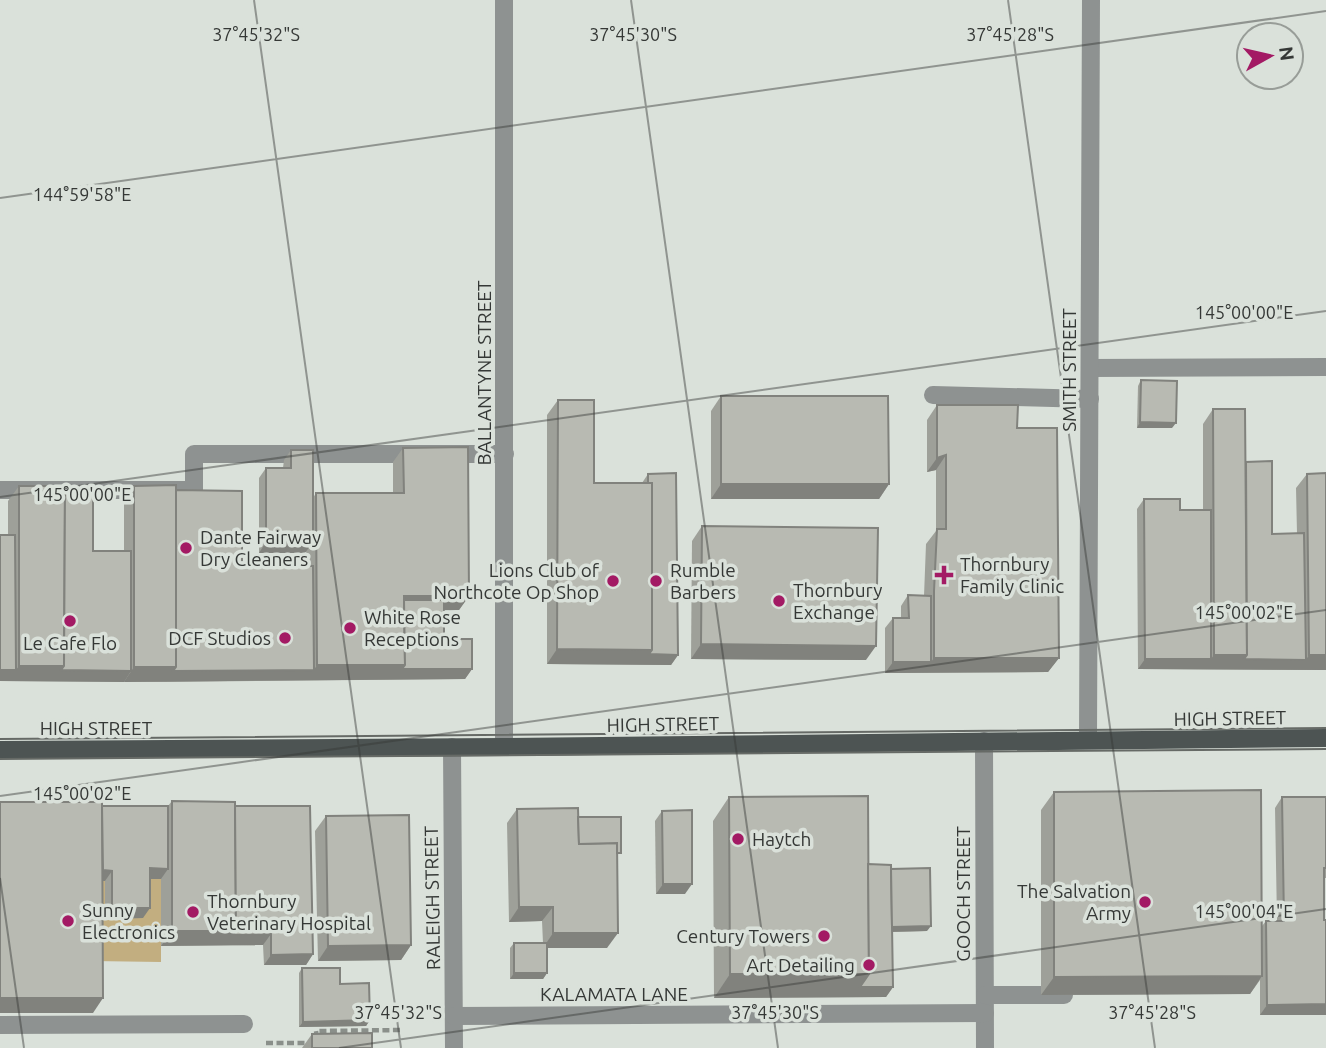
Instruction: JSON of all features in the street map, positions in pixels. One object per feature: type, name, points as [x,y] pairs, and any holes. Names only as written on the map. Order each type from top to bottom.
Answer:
[{"type":"main road","name":"HIGH STREET","points":[[0,750],[1326,738]]},
{"type":"street","name":"BALLANTYNE STREET","points":[[504,0],[504,747]]},
{"type":"street","name":"SMITH STREET","points":[[1088,740],[1091,0]]},
{"type":"street","points":[[1090,368],[1326,367]]},
{"type":"street","points":[[933,395],[1090,399]]},
{"type":"street","points":[[0,490],[194,490],[194,454],[505,454]]},
{"type":"street","name":"GOOCH STREET","points":[[984,741],[985,1048]]},
{"type":"street","name":"RALEIGH STREET","points":[[452,747],[454,1048]]},
{"type":"street","name":"KALAMATA LANE","points":[[454,1016],[985,1004],[1083,995]]},
{"type":"street","points":[[0,1025],[244,1024]]},
{"type":"path","points":[[244,1024],[245,1043],[317,1043],[316,1031],[403,1030]]},
{"type":"shaded area","points":[[143,879],[161,879],[161,962],[92,961],[92,881],[105,881],[105,918],[143,918]]},
{"type":"building","points":[[1141,380],[1177,381],[1176,423],[1140,422]]},
{"type":"building","points":[[721,396],[888,396],[889,484],[721,484]]},
{"type":"building","points":[[558,400],[594,400],[594,483],[652,483],[652,650],[557,649]]},
{"type":"building","points":[[937,405],[1018,405],[1017,428],[1057,428],[1059,658],[934,658],[937,529],[946,529],[946,455],[937,458]]},
{"type":"building","points":[[1213,409],[1245,409],[1247,655],[1214,655]]},
{"type":"building","points":[[468,447],[469,596],[404,596],[405,665],[317,665],[316,493],[404,493],[403,448]]},
{"type":"building","points":[[291,450],[313,450],[313,542],[266,542],[266,468],[291,468]]},
{"type":"building","points":[[1272,461],[1272,534],[1304,533],[1306,660],[1244,659],[1247,655],[1246,462]]},
{"type":"building","points":[[676,473],[678,655],[649,654],[652,650],[652,483],[648,483],[648,474]]},
{"type":"building","points":[[1326,473],[1326,655],[1309,655],[1307,474]]},
{"type":"building","points":[[176,485],[176,667],[134,667],[134,486]]},
{"type":"building","points":[[19,486],[65,486],[64,666],[19,666]]},
{"type":"building","points":[[176,490],[242,491],[242,566],[313,566],[314,670],[173,671],[176,667]]},
{"type":"building","points":[[65,491],[93,491],[93,551],[131,551],[131,671],[61,670],[64,666]]},
{"type":"building","points":[[1144,499],[1180,499],[1180,510],[1211,510],[1211,659],[1145,659]]},
{"type":"building","name":"Thornbury Exchange","points":[[702,526],[878,528],[876,646],[701,644]]},
{"type":"building","points":[[0,535],[15,535],[16,670],[0,670]]},
{"type":"building","points":[[908,595],[931,596],[931,662],[893,662],[893,618],[909,618]]},
{"type":"building","points":[[404,600],[444,600],[444,639],[472,639],[472,669],[402,669],[405,665]]},
{"type":"building","name":"The Salvation Army","points":[[1261,790],[1262,976],[1054,977],[1054,792]]},
{"type":"building","points":[[868,796],[869,974],[730,974],[729,797]]},
{"type":"building","points":[[1282,797],[1326,797],[1326,1004],[1267,1005],[1266,921],[1284,921]]},
{"type":"building","name":"Thornbury Veterinary Hospital","points":[[172,801],[235,802],[236,931],[172,931]]},
{"type":"building","points":[[0,802],[102,802],[103,998],[0,998]]},
{"type":"building","points":[[102,806],[168,806],[168,869],[150,868],[150,908],[112,908],[112,871],[103,870]]},
{"type":"building","points":[[235,806],[310,806],[313,954],[271,955],[271,934],[233,935],[236,931]]},
{"type":"building","points":[[578,808],[579,844],[617,843],[618,933],[553,933],[553,907],[519,907],[517,809]]},
{"type":"building","points":[[692,810],[692,884],[663,884],[662,811]]},
{"type":"building","points":[[409,815],[411,945],[328,946],[326,816]]},
{"type":"building","points":[[578,817],[621,817],[621,853],[617,853],[617,843],[579,844]]},
{"type":"building","points":[[868,864],[891,865],[893,987],[860,987],[869,974]]},
{"type":"building","points":[[930,868],[931,926],[892,927],[891,869]]},
{"type":"building","points":[[514,943],[547,943],[547,973],[514,973]]},
{"type":"building","points":[[302,968],[340,968],[340,984],[369,983],[370,1020],[303,1022]]},
{"type":"building","points":[[372,1033],[372,1048],[312,1048],[312,1034]]},
{"type":"tram line","points":[[0,739],[1326,728]]},
{"type":"tram line","points":[[0,759],[1326,749]]},
{"type":"place","name":"Dante Fairway Dry Cleaners","points":[[186,548]]},
{"type":"place","name":"Thornbury Family Clinic","points":[[944,575]]},
{"type":"place","name":"Lions Club of Northcote Op Shop","points":[[613,581]]},
{"type":"place","name":"Rumble Barbers","points":[[656,581]]},
{"type":"place","name":"Thornbury Exchange","points":[[779,601]]},
{"type":"place","name":"Le Cafe Flo","points":[[70,621]]},
{"type":"place","name":"White Rose Receptions","points":[[350,628]]},
{"type":"place","name":"DCF Studios","points":[[285,638]]},
{"type":"place","name":"Haytch","points":[[738,839]]},
{"type":"place","name":"The Salvation Army","points":[[1145,902]]},
{"type":"place","name":"Thornbury Veterinary Hospital","points":[[193,912]]},
{"type":"place","name":"Sunny Electronics","points":[[68,921]]},
{"type":"place","name":"Century Towers","points":[[824,936]]},
{"type":"place","name":"Art Detailing","points":[[869,965]]}]
